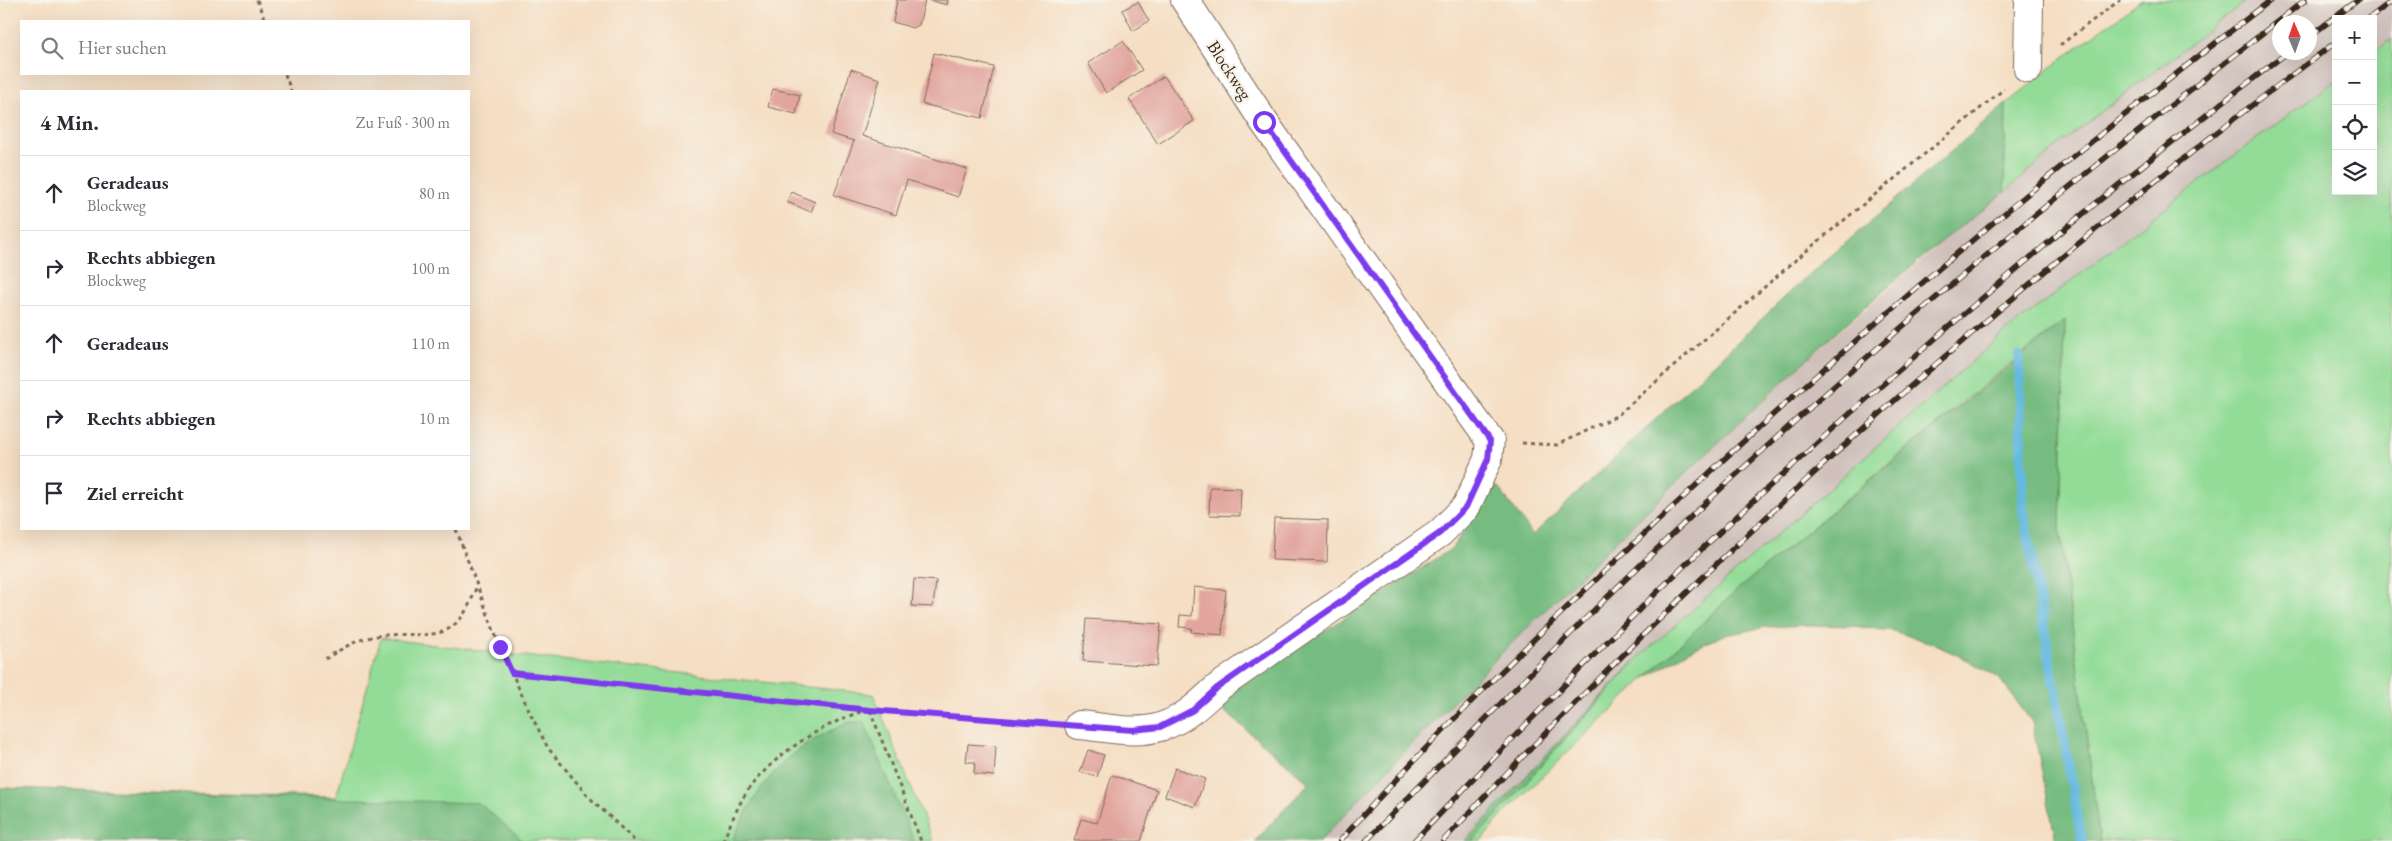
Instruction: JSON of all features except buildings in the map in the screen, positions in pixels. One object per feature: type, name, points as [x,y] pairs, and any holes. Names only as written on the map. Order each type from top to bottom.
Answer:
[{"type":"street","name":"Blockweg","points":[[1185,0],[1264,122],[1490,441]]},
{"type":"street","points":[[2028,69],[2029,0]]},
{"type":"street","points":[[1079,725],[1133,730],[1160,727],[1193,710],[1217,688],[1440,533],[1466,507],[1488,459],[1490,441]]},
{"type":"path","points":[[257,0],[265,20]]},
{"type":"path","points":[[1490,441],[1557,445],[1618,415],[1799,257],[2028,69],[2120,0]]},
{"type":"path","points":[[285,75],[292,90]]},
{"type":"path","points":[[456,530],[512,673],[548,748],[588,796],[635,841]]},
{"type":"path","points":[[325,658],[367,638],[423,636],[441,633],[463,616],[471,603],[477,585]]},
{"type":"path","points":[[512,673],[868,710],[1079,725]]},
{"type":"path","points":[[723,841],[733,817],[751,786],[776,762],[810,734],[844,717],[868,710]]},
{"type":"path","points":[[868,710],[921,841]]},
{"type":"shaded area","points":[[2247,0],[2392,0],[2392,39],[2377,50],[2377,15],[2332,15],[2332,83],[2212,172],[2004,334],[1737,590],[1702,600],[1637,659],[1465,841],[1320,841],[1399,757],[1572,582],[1792,373],[1963,224],[2004,193],[2061,143]]},
{"type":"green space","points":[[2142,0],[2247,0],[2061,143],[2004,193],[2006,104],[2060,60]]},
{"type":"green space","points":[[2392,39],[2392,841],[2100,841],[2060,531],[2065,320],[1737,590],[1505,812],[1481,841],[1473,841],[1637,659],[2003,334],[2212,172],[2332,83],[2332,195],[2377,195],[2377,50]]},
{"type":"green space","points":[[2006,104],[2004,193],[1885,289],[1735,427],[1506,648],[1320,841],[1255,841],[1309,783],[1217,705],[1237,688],[1451,549],[1497,486],[1533,535],[1803,280]]},
{"type":"green space","points":[[2065,320],[2060,531],[2100,841],[2056,841],[2032,722],[1999,678],[1966,659],[1931,643],[1893,631],[1852,626],[1765,627],[1721,636],[1687,652],[1644,679],[1737,590]]},
{"type":"green space","points":[[381,638],[515,655],[873,694],[933,841],[0,841],[0,788],[336,797]]},
{"type":"green space","points":[[1637,659],[1473,841],[1465,841]]},
{"type":"green space","points":[[850,722],[864,722],[914,841],[732,841],[753,800],[778,768],[809,743]]},
{"type":"green space","points":[[0,788],[479,803],[523,841],[0,841]]},
{"type":"waterway","points":[[2019,356],[2023,509],[2082,841]]},
{"type":"railway","points":[[1340,841],[1450,723],[1526,647],[1717,465],[1871,327],[2028,193],[2189,63],[2271,0]]},
{"type":"railway","points":[[1366,841],[1603,601],[1700,508],[1817,401],[2023,225],[2305,0]]},
{"type":"railway","points":[[2317,31],[2358,0]]},
{"type":"railway","points":[[2373,15],[2392,1]]},
{"type":"railway","points":[[1443,841],[1621,657],[1806,480],[1902,394],[2097,228],[2231,121],[2332,45]]},
{"type":"railway","points":[[1414,841],[1662,587],[1819,442],[1953,323],[2063,230],[2174,140],[2278,60]]},
{"type":"route","points":[[500,647],[512,673],[870,710],[1133,730],[1160,727],[1193,710],[1217,688],[1440,533],[1466,507],[1488,459],[1490,441],[1264,122]]}]
